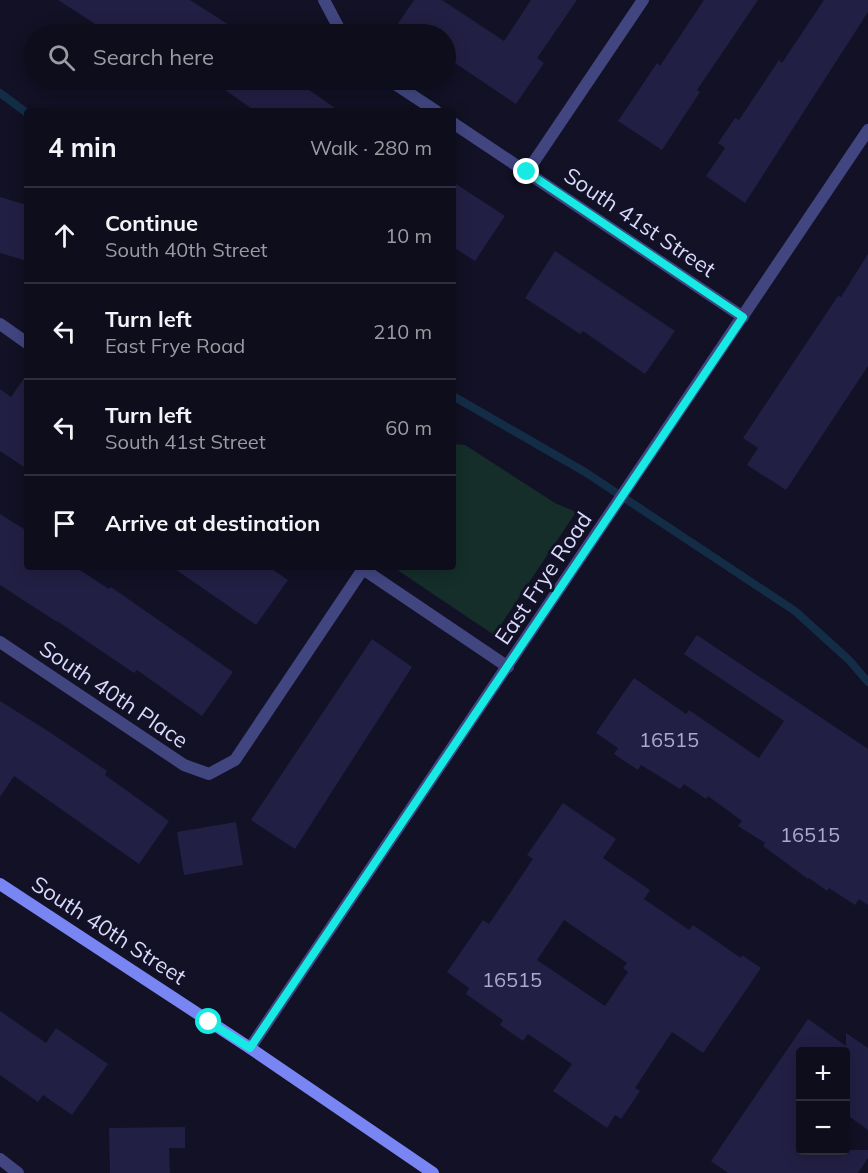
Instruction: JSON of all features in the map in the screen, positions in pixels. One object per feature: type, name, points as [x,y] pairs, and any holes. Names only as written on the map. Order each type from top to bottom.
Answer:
[{"type":"main road","name":"South 40th Street","points":[[0,884],[250,1048],[433,1173]]},
{"type":"street","points":[[324,0],[337,24]]},
{"type":"street","points":[[527,172],[643,0]]},
{"type":"street","points":[[404,90],[431,108]]},
{"type":"street","name":"South 41st Street","points":[[456,125],[743,317]]},
{"type":"street","name":"East Frye Road","points":[[250,1048],[868,130]]},
{"type":"street","points":[[0,324],[24,341]]},
{"type":"street","name":"South 40th Place","points":[[0,642],[184,765],[208,774],[235,760],[361,570]]},
{"type":"street","points":[[365,570],[508,667]]},
{"type":"street","points":[[0,1159],[18,1173]]},
{"type":"green space","points":[[456,444],[465,445],[555,503],[576,512],[494,635],[397,570],[456,570]]},
{"type":"building","points":[[58,0],[190,0],[227,24],[95,24]]},
{"type":"building","points":[[414,0],[442,0],[504,41],[531,0],[577,0],[537,58],[544,63],[516,104],[456,64],[456,24],[398,24]]},
{"type":"building","points":[[704,0],[758,0],[697,90],[700,92],[662,150],[618,121],[657,63],[660,66]]},
{"type":"building","points":[[824,0],[868,0],[868,12],[745,203],[706,176],[725,148],[718,143],[735,118],[739,120],[779,60],[782,63]]},
{"type":"building","points":[[225,90],[309,90],[335,108],[251,108]]},
{"type":"building","points":[[456,184],[505,216],[475,261],[456,249]]},
{"type":"building","points":[[0,197],[24,204],[24,260],[0,253]]},
{"type":"building","points":[[555,251],[675,331],[645,374],[583,331],[580,334],[525,298]]},
{"type":"building","points":[[868,254],[868,366],[786,490],[747,465],[758,448],[743,438],[838,296],[841,297]]},
{"type":"building","points":[[24,378],[24,467],[0,451],[0,389],[11,397]]},
{"type":"building","points":[[0,514],[24,529],[24,570],[80,570],[109,589],[111,587],[233,672],[202,716],[137,670],[134,673],[0,585]]},
{"type":"building","points":[[176,570],[273,570],[288,580],[256,625]]},
{"type":"building","points":[[697,635],[868,749],[868,905],[859,899],[855,905],[829,888],[827,891],[808,879],[763,846],[765,843],[738,826],[742,821],[708,796],[706,799],[684,784],[680,789],[641,765],[638,770],[614,754],[618,748],[596,733],[634,678],[686,714],[689,710],[759,758],[784,721],[684,654]]},
{"type":"building","points":[[372,639],[412,667],[295,849],[251,820]]},
{"type":"building","points":[[0,701],[107,771],[105,775],[169,821],[139,864],[14,776],[0,797]]},
{"type":"building","points":[[563,803],[616,839],[603,858],[650,890],[644,899],[689,930],[693,925],[741,958],[742,955],[761,968],[703,1053],[672,1032],[635,1088],[640,1091],[621,1119],[615,1115],[607,1128],[553,1091],[572,1064],[528,1034],[523,1041],[500,1025],[503,1020],[466,994],[469,988],[447,972],[483,920],[489,924],[533,859],[527,855]],"holes":[[[564,920],[627,963],[623,968],[628,972],[605,1006],[537,960]]]},
{"type":"building","points":[[236,822],[243,865],[184,875],[177,832]]},
{"type":"building","points":[[0,1011],[46,1043],[56,1028],[108,1064],[72,1115],[43,1095],[38,1102],[0,1075]]},
{"type":"building","points":[[808,1019],[846,1046],[846,1033],[868,1048],[868,1130],[850,1117],[850,1047],[796,1047],[796,1155],[850,1155],[850,1150],[868,1150],[868,1158],[858,1173],[728,1173],[711,1161]]},
{"type":"building","points":[[185,1127],[185,1148],[169,1148],[170,1173],[110,1173],[109,1128]]},
{"type":"waterway","points":[[0,93],[24,111]]},
{"type":"waterway","points":[[456,398],[585,472],[795,611],[849,660],[868,682]]},
{"type":"route","points":[[209,1022],[250,1048],[743,317],[527,172]]}]
